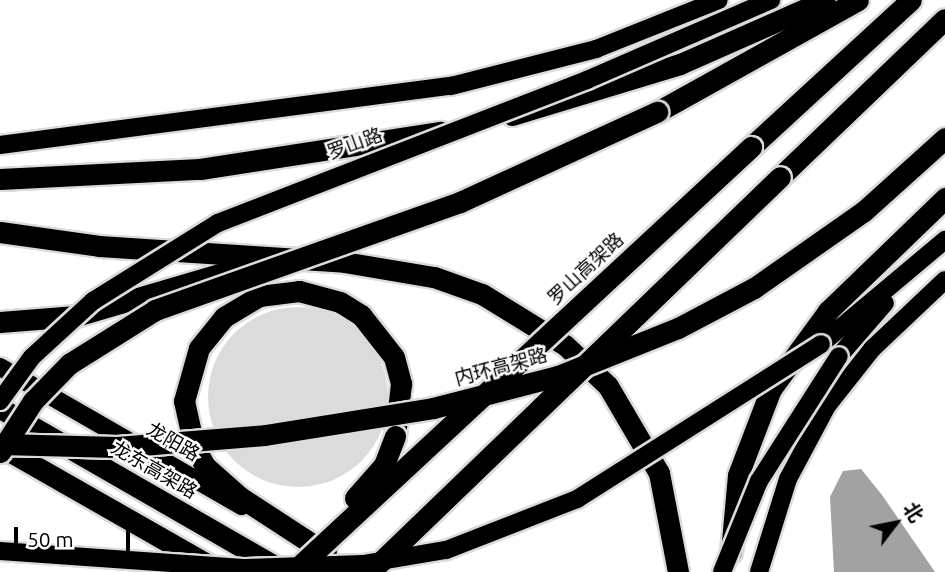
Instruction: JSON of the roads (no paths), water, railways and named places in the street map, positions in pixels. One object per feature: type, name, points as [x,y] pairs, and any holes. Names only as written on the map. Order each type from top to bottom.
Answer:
[{"type":"highway","points":[[0,179],[200,169],[466,127],[680,64],[825,0]]},
{"type":"highway","points":[[0,452],[33,401],[69,364],[155,310],[460,202],[657,112],[858,0]]},
{"type":"highway","name":"罗山高架路","points":[[293,572],[911,0]]},
{"type":"highway","points":[[370,572],[945,19]]},
{"type":"highway","name":"内环高架路","points":[[0,445],[117,447],[265,435],[433,408],[558,376],[678,328],[754,288],[864,211],[945,138]]},
{"type":"highway","points":[[731,572],[738,475],[771,389],[828,311],[945,199]]},
{"type":"highway","points":[[0,232],[273,260],[388,268],[482,294],[565,345],[608,386],[659,473],[678,572]]},
{"type":"highway","points":[[0,322],[76,316],[273,260]]},
{"type":"highway","points":[[284,572],[384,465],[402,414],[394,357],[361,315],[341,302],[278,292],[224,317],[199,348],[186,382],[185,421],[205,466],[240,498],[326,553]]},
{"type":"highway","name":"龙东高架路","points":[[0,408],[284,572]]},
{"type":"highway","points":[[0,445],[221,572]]},
{"type":"main road","points":[[0,145],[451,86],[596,48],[719,0]]},
{"type":"main road","name":"罗山路","points":[[0,401],[32,357],[93,301],[207,229],[308,184],[587,80],[771,0]]},
{"type":"main road","points":[[0,551],[164,566],[317,568],[408,557],[483,539],[577,499],[733,404],[821,344],[945,241]]},
{"type":"main road","points":[[722,572],[759,481],[801,407],[839,356],[945,241]]},
{"type":"main road","points":[[759,572],[788,479],[827,406],[872,349],[945,280]]},
{"type":"main road","name":"龙阳路","points":[[0,367],[357,572]]}]
